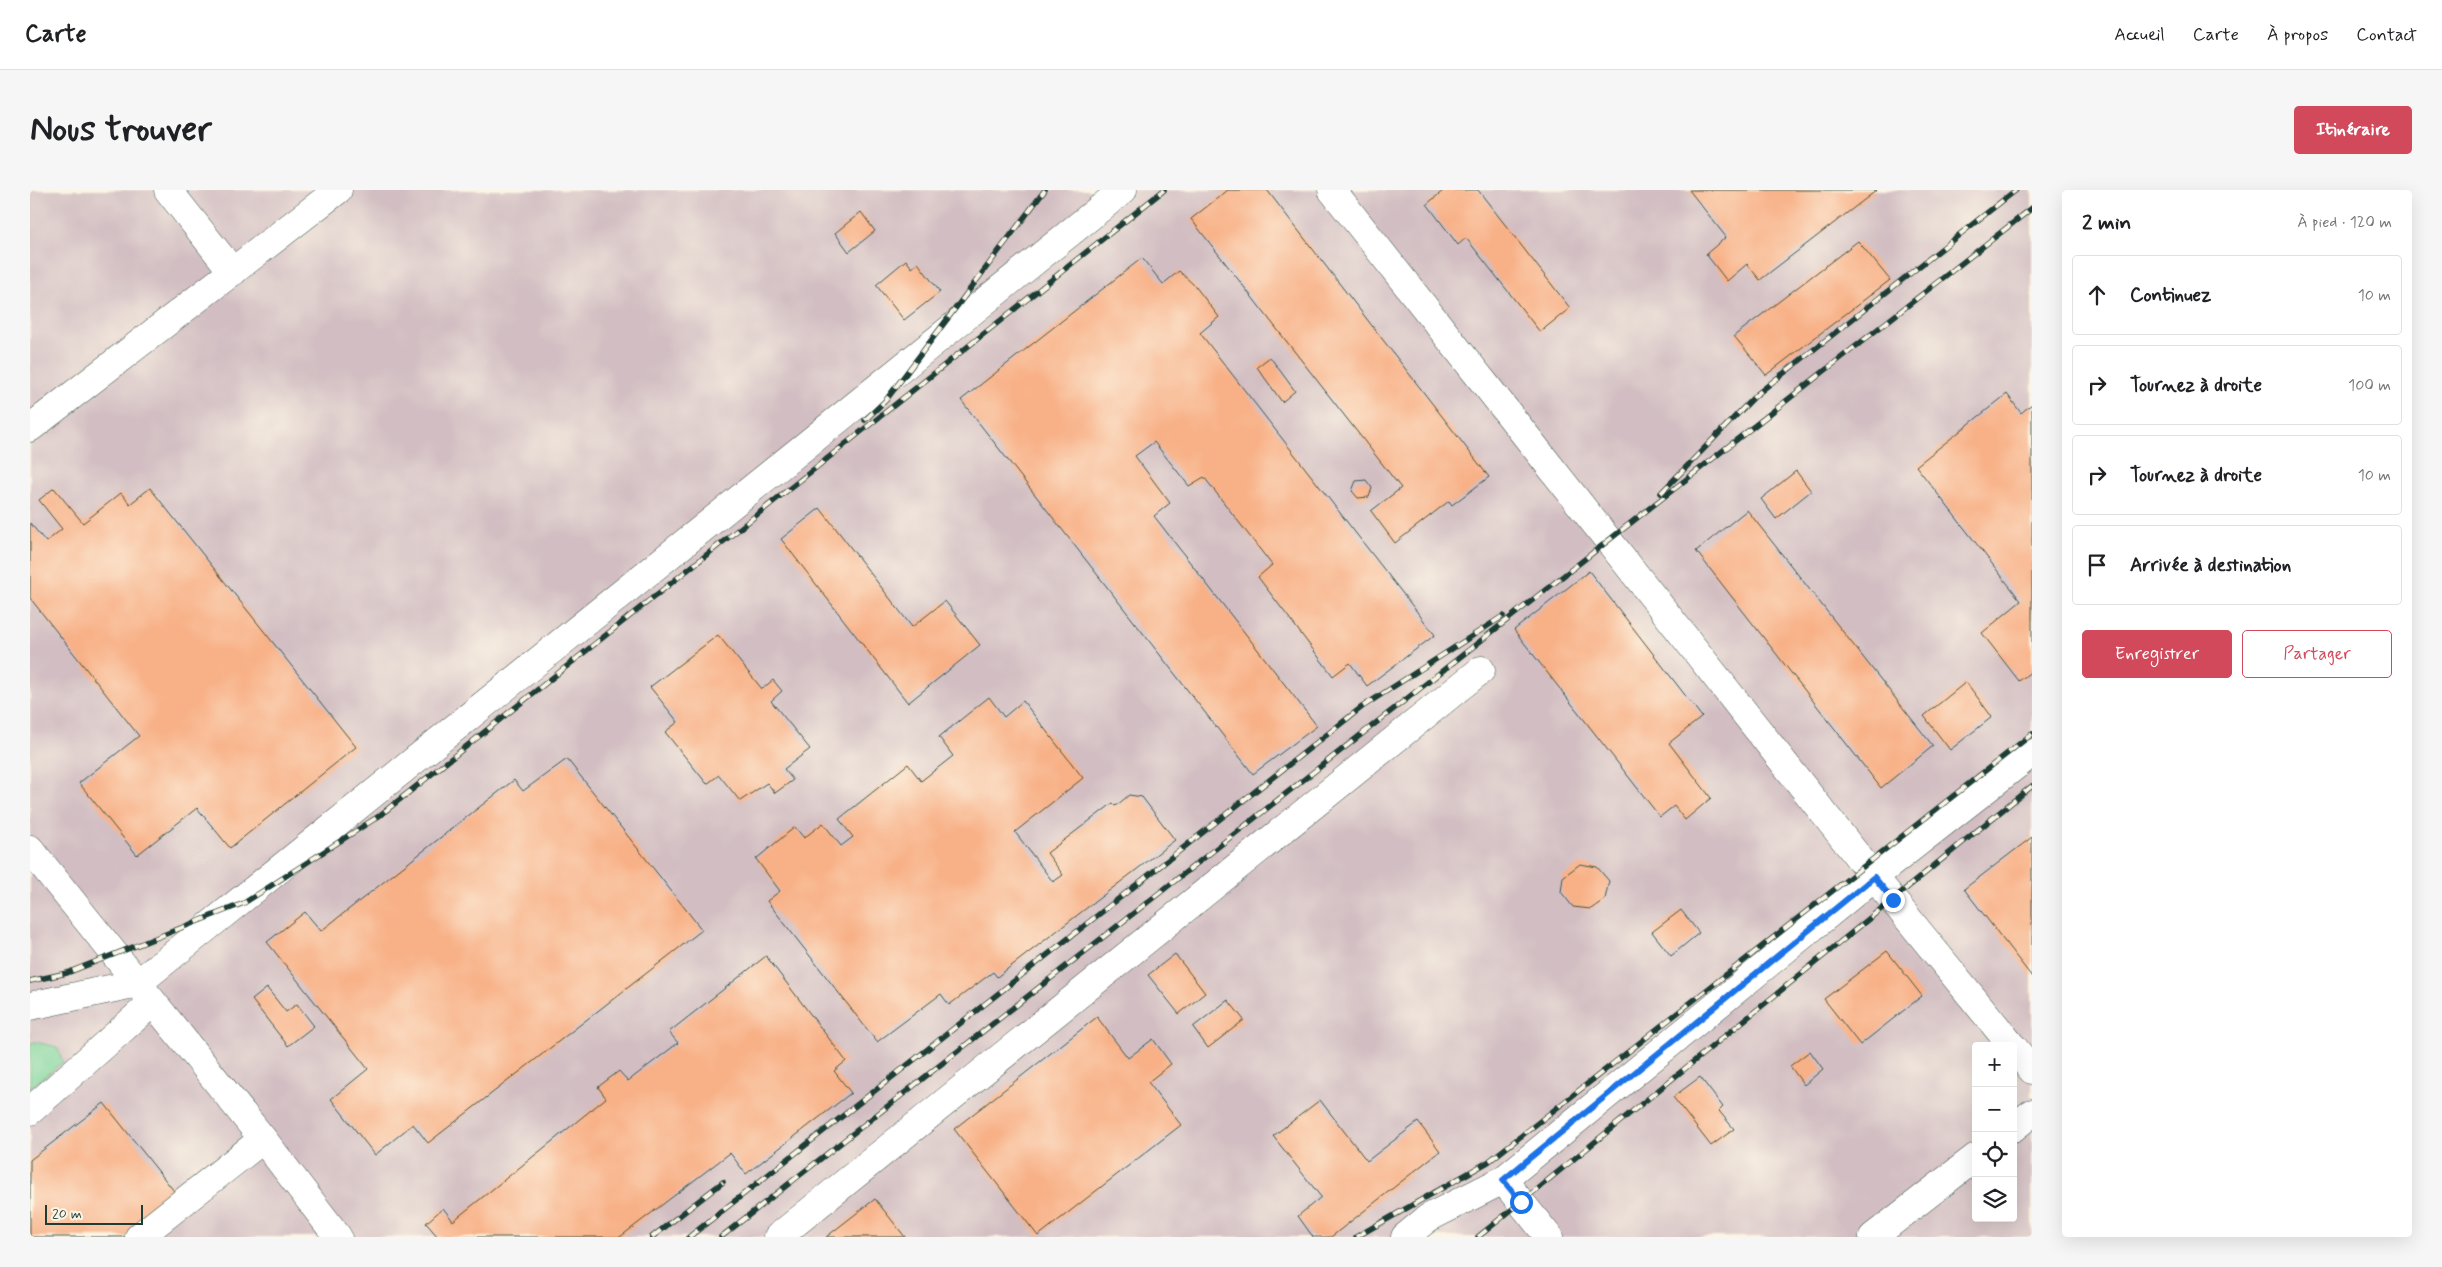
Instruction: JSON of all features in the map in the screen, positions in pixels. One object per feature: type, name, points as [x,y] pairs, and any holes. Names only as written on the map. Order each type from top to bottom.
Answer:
[{"type":"street","points":[[168,190],[233,272]]},
{"type":"street","points":[[30,428],[338,190]]},
{"type":"street","points":[[30,1111],[145,993],[1123,190]]},
{"type":"street","points":[[1332,190],[1874,877],[2009,1042]]},
{"type":"street","points":[[778,1237],[1480,670]]},
{"type":"street","points":[[1405,1237],[1428,1218],[1503,1180],[1874,877],[2032,753]]},
{"type":"street","points":[[30,849],[263,1139],[338,1237]]},
{"type":"street","points":[[30,1006],[145,993]]},
{"type":"street","points":[[2017,1052],[2032,1070]]},
{"type":"street","points":[[2017,1125],[2032,1113]]},
{"type":"street","points":[[139,1237],[263,1139]]},
{"type":"street","points":[[1873,1237],[1972,1160]]},
{"type":"street","points":[[1503,1180],[1549,1237]]},
{"type":"shaded area","points":[[30,190],[2032,190],[2032,1237],[30,1237]]},
{"type":"green space","points":[[36,1042],[57,1047],[63,1062],[30,1088],[30,1043]]},
{"type":"building","points":[[1228,190],[1267,190],[1489,477],[1452,505],[1449,501],[1395,543],[1371,511],[1401,488],[1191,219]]},
{"type":"building","points":[[1444,190],[1478,190],[1570,308],[1540,332],[1466,238],[1458,245],[1427,204]]},
{"type":"building","points":[[1689,190],[1877,190],[1760,280],[1747,264],[1727,281],[1706,254],[1726,237]]},
{"type":"building","points":[[861,212],[875,231],[849,252],[835,233]]},
{"type":"building","points":[[1858,241],[1890,280],[1766,375],[1734,336]]},
{"type":"building","points":[[1142,258],[1163,284],[1179,271],[1195,286],[1219,317],[1200,333],[1435,635],[1367,686],[1350,663],[1333,676],[1258,577],[1272,565],[1204,477],[1189,486],[1154,442],[1135,456],[1170,503],[1154,516],[1317,726],[1253,774],[961,400]]},
{"type":"building","points":[[906,260],[912,268],[918,263],[940,292],[904,320],[876,285]]},
{"type":"building","points":[[1270,357],[1295,391],[1282,402],[1257,367]]},
{"type":"building","points":[[2007,394],[2021,413],[2032,404],[2032,671],[2019,681],[1982,633],[2021,601],[1916,466]]},
{"type":"building","points":[[1796,471],[1811,491],[1776,519],[1761,499]]},
{"type":"building","points":[[1366,480],[1372,488],[1369,497],[1358,498],[1352,491],[1356,481]]},
{"type":"building","points":[[54,488],[83,523],[121,493],[130,504],[150,488],[356,747],[230,848],[197,808],[137,855],[79,783],[139,736],[30,598],[30,523],[46,542],[62,529],[39,500]]},
{"type":"building","points":[[820,508],[912,627],[945,601],[980,645],[908,703],[781,539]]},
{"type":"building","points":[[1747,510],[1933,746],[1881,788],[1696,551]]},
{"type":"building","points":[[1589,571],[1702,717],[1669,743],[1711,798],[1685,820],[1674,806],[1660,817],[1514,630]]},
{"type":"building","points":[[718,635],[762,689],[773,680],[782,691],[771,701],[810,749],[784,769],[793,780],[775,793],[767,783],[740,801],[719,775],[707,784],[665,732],[678,722],[650,687]]},
{"type":"building","points":[[1966,682],[1992,717],[1950,750],[1924,716]]},
{"type":"building","points":[[989,697],[1004,717],[1023,701],[1083,778],[1015,832],[1053,882],[1063,875],[1047,853],[1113,803],[1116,806],[1129,795],[1142,797],[1175,840],[997,977],[993,972],[949,1005],[941,994],[877,1042],[767,901],[780,891],[756,859],[795,827],[804,838],[823,823],[841,846],[853,837],[839,819],[908,764],[921,781],[953,756],[939,737]]},
{"type":"building","points":[[567,759],[702,930],[428,1143],[413,1124],[375,1155],[331,1099],[368,1069],[267,942],[305,912],[321,931],[514,780],[523,791]]},
{"type":"building","points":[[2032,837],[2032,977],[1964,889]]},
{"type":"building","points":[[1580,864],[1597,867],[1609,881],[1605,899],[1591,909],[1573,907],[1561,892],[1563,877]]},
{"type":"building","points":[[1681,910],[1699,933],[1671,956],[1652,932]]},
{"type":"building","points":[[1887,951],[1922,996],[1860,1045],[1824,999]]},
{"type":"building","points":[[1175,954],[1205,993],[1179,1014],[1148,975]]},
{"type":"building","points":[[766,956],[846,1061],[834,1071],[851,1093],[746,1174],[730,1153],[620,1237],[438,1237],[426,1223],[443,1208],[453,1221],[606,1098],[598,1087],[619,1071],[628,1081],[678,1043],[669,1032]]},
{"type":"building","points":[[267,988],[286,1012],[297,1004],[314,1026],[288,1046],[252,1000]]},
{"type":"building","points":[[1228,1000],[1244,1020],[1208,1048],[1193,1027]]},
{"type":"building","points":[[1097,1017],[1128,1058],[1153,1039],[1171,1064],[1148,1082],[1181,1125],[1038,1236],[954,1129]]},
{"type":"building","points":[[1810,1051],[1823,1069],[1804,1085],[1790,1066]]},
{"type":"building","points":[[1700,1077],[1723,1107],[1719,1111],[1734,1129],[1711,1146],[1673,1097]]},
{"type":"building","points":[[1320,1100],[1367,1161],[1418,1122],[1440,1151],[1331,1237],[1313,1237],[1298,1216],[1321,1197],[1273,1136]]},
{"type":"building","points":[[104,1103],[178,1196],[126,1237],[30,1237],[30,1160]]},
{"type":"building","points":[[875,1199],[905,1237],[826,1237]]},
{"type":"railway","points":[[865,420],[886,400],[1045,190]]},
{"type":"railway","points":[[30,981],[67,973],[244,903],[379,816],[1164,190]]},
{"type":"railway","points":[[1661,493],[1756,395],[2016,190]]},
{"type":"railway","points":[[721,1237],[2032,208]]},
{"type":"railway","points":[[689,1237],[1362,707],[1503,616]]},
{"type":"railway","points":[[1356,1237],[1488,1162],[2032,734]]},
{"type":"railway","points":[[1478,1237],[2032,786]]},
{"type":"railway","points":[[652,1237],[723,1182]]},
{"type":"route","points":[[1521,1202],[1503,1180],[1874,877],[1893,900]]}]
